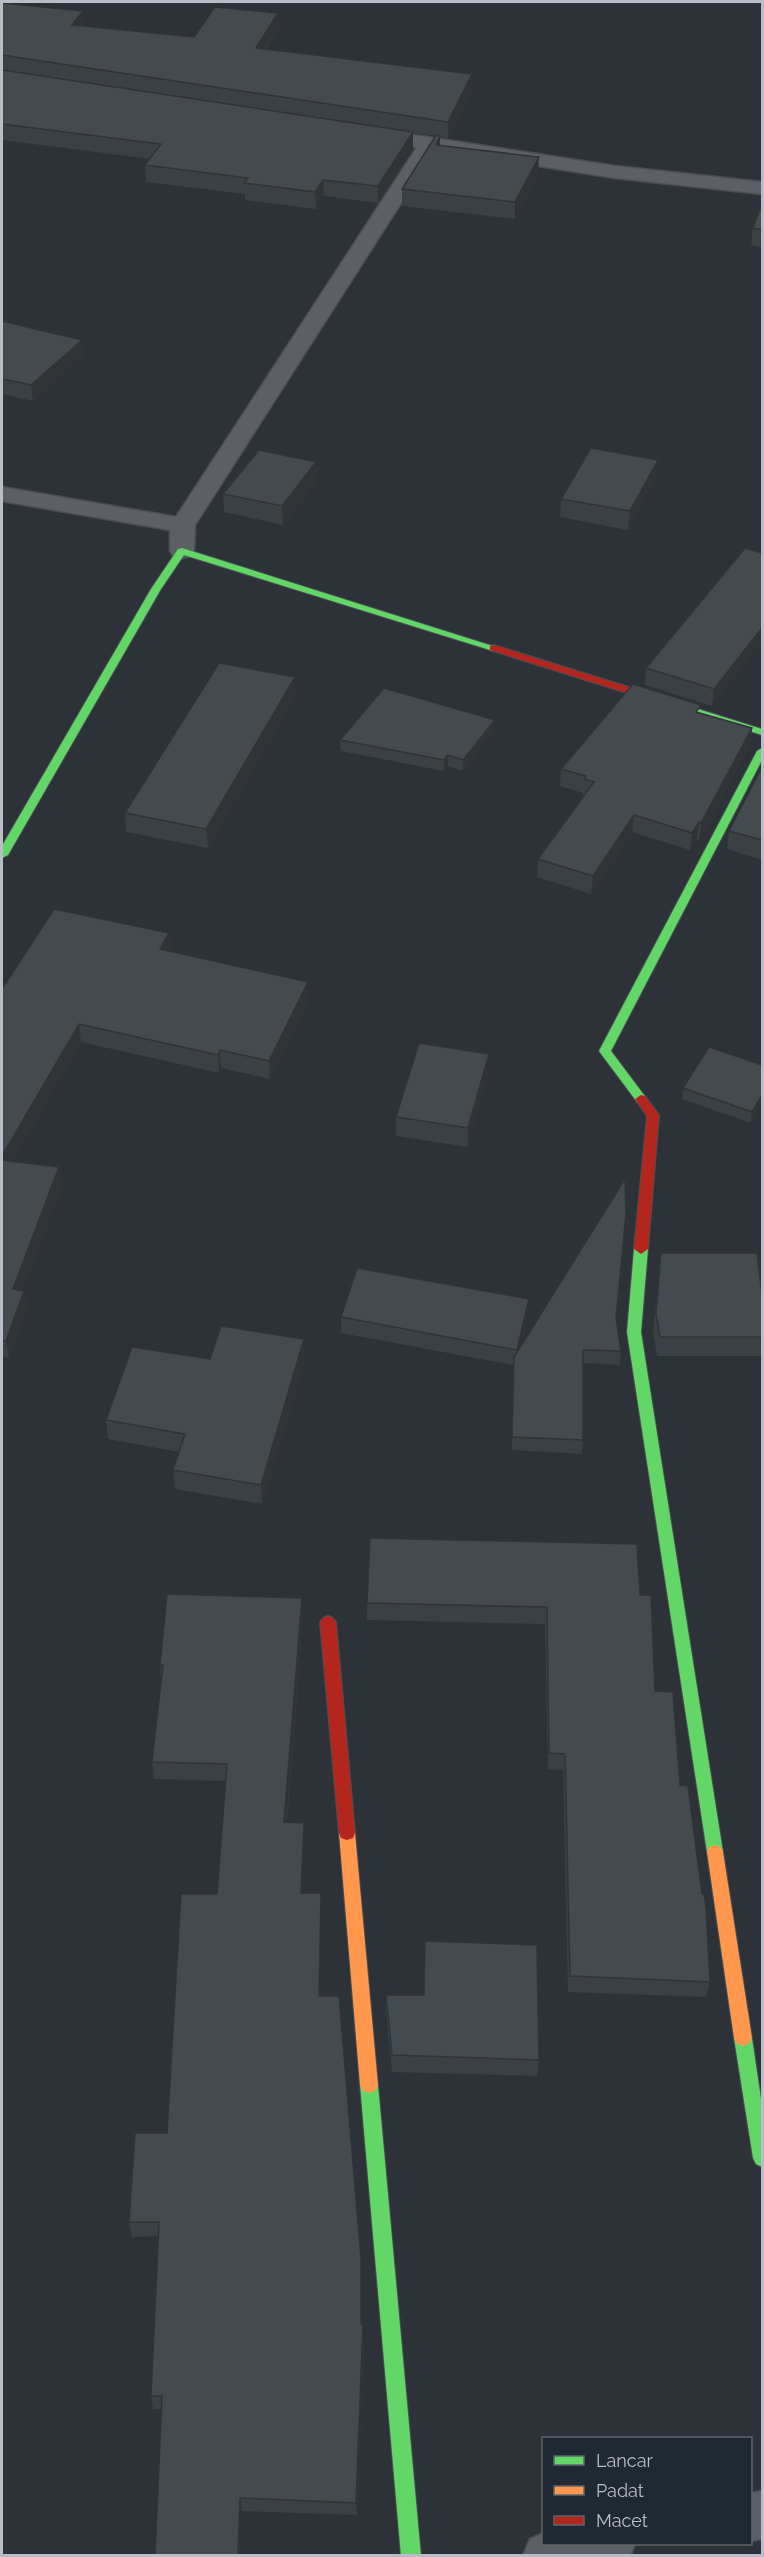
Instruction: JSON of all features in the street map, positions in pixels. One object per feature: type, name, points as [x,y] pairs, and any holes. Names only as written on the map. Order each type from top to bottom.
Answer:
[{"type":"street","points":[[349,131],[615,172],[762,188]]},
{"type":"street","points":[[2,855],[156,589],[182,551],[183,525],[430,143]]},
{"type":"street","points":[[2,494],[183,525]]},
{"type":"street","points":[[182,551],[762,732]]},
{"type":"street","points":[[762,751],[605,1051],[653,1115],[634,1332],[762,2158]]},
{"type":"street","points":[[328,1622],[411,2556]]},
{"type":"street","points":[[547,2556],[606,2545]]},
{"type":"building","points":[[2,3],[83,11],[72,25],[194,37],[215,7],[278,13],[256,48],[472,74],[448,122],[2,55]]},
{"type":"building","points":[[2,70],[413,132],[378,186],[323,180],[315,192],[244,183],[248,178],[145,165],[161,144],[2,124]]},
{"type":"building","points":[[436,135],[440,136],[436,145],[539,157],[515,202],[402,189]]},
{"type":"building","points":[[762,203],[762,230],[753,228]]},
{"type":"building","points":[[2,321],[82,340],[31,385],[2,379]]},
{"type":"building","points":[[591,448],[658,460],[630,511],[561,499]]},
{"type":"building","points":[[259,450],[316,462],[282,506],[223,494]]},
{"type":"building","points":[[745,548],[762,553],[762,628],[714,689],[646,668]]},
{"type":"building","points":[[219,663],[295,677],[206,829],[125,813]]},
{"type":"building","points":[[633,684],[701,705],[696,712],[752,728],[701,823],[699,822],[692,833],[634,815],[593,876],[538,859],[594,782],[584,779],[586,776],[561,769]]},
{"type":"building","points":[[384,688],[495,720],[463,760],[448,755],[444,760],[340,740]]},
{"type":"building","points":[[762,767],[762,840],[729,831]]},
{"type":"building","points":[[54,909],[169,933],[160,949],[308,982],[269,1061],[220,1050],[218,1055],[79,1024],[2,1156],[2,989]]},
{"type":"building","points":[[419,1043],[489,1054],[468,1128],[396,1117]]},
{"type":"building","points":[[709,1047],[762,1065],[762,1095],[752,1112],[683,1088]]},
{"type":"building","points":[[2,1160],[59,1167],[13,1289],[24,1291],[6,1341],[2,1340]]},
{"type":"building","points":[[625,1179],[626,1214],[616,1318],[621,1351],[583,1350],[583,1440],[512,1437],[514,1357]]},
{"type":"building","points":[[661,1253],[757,1253],[762,1295],[762,1337],[660,1337],[656,1313]]},
{"type":"building","points":[[357,1268],[529,1299],[517,1350],[341,1317]]},
{"type":"building","points":[[221,1326],[304,1339],[261,1485],[173,1470],[185,1434],[106,1420],[132,1347],[210,1359]]},
{"type":"building","points":[[370,1538],[637,1544],[640,1595],[651,1595],[655,1691],[673,1692],[680,1785],[688,1786],[702,1894],[704,1894],[706,1908],[710,1982],[570,1976],[565,1754],[549,1753],[547,1607],[367,1603]]},
{"type":"building","points":[[167,1594],[302,1598],[284,1822],[304,1823],[301,1893],[321,1893],[319,1996],[339,1996],[361,2258],[361,2324],[363,2324],[356,2503],[240,2498],[238,2556],[155,2556],[162,2396],[151,2396],[159,2222],[129,2222],[135,2133],[167,2133],[181,1894],[217,1894],[227,1764],[152,1762],[163,1665],[160,1665]]},
{"type":"building","points":[[425,1941],[537,1945],[539,2060],[392,2055],[386,1995],[424,1995]]},
{"type":"traffic: fast","points":[[2,855],[156,589],[182,551],[494,648]]},
{"type":"traffic: fast","points":[[682,707],[762,732]]},
{"type":"traffic: fast","points":[[641,1099],[605,1051],[762,751]]},
{"type":"traffic: fast","points":[[641,1249],[634,1332],[715,1852]]},
{"type":"traffic: fast","points":[[743,2038],[762,2158]]},
{"type":"traffic: fast","points":[[369,2085],[411,2556]]},
{"type":"traffic: slow","points":[[347,1833],[369,2085]]},
{"type":"traffic: slow","points":[[715,1852],[743,2038]]},
{"type":"traffic: jam","points":[[494,648],[682,707]]},
{"type":"traffic: jam","points":[[641,1099],[653,1115],[641,1249]]},
{"type":"traffic: jam","points":[[328,1622],[347,1833]]}]
